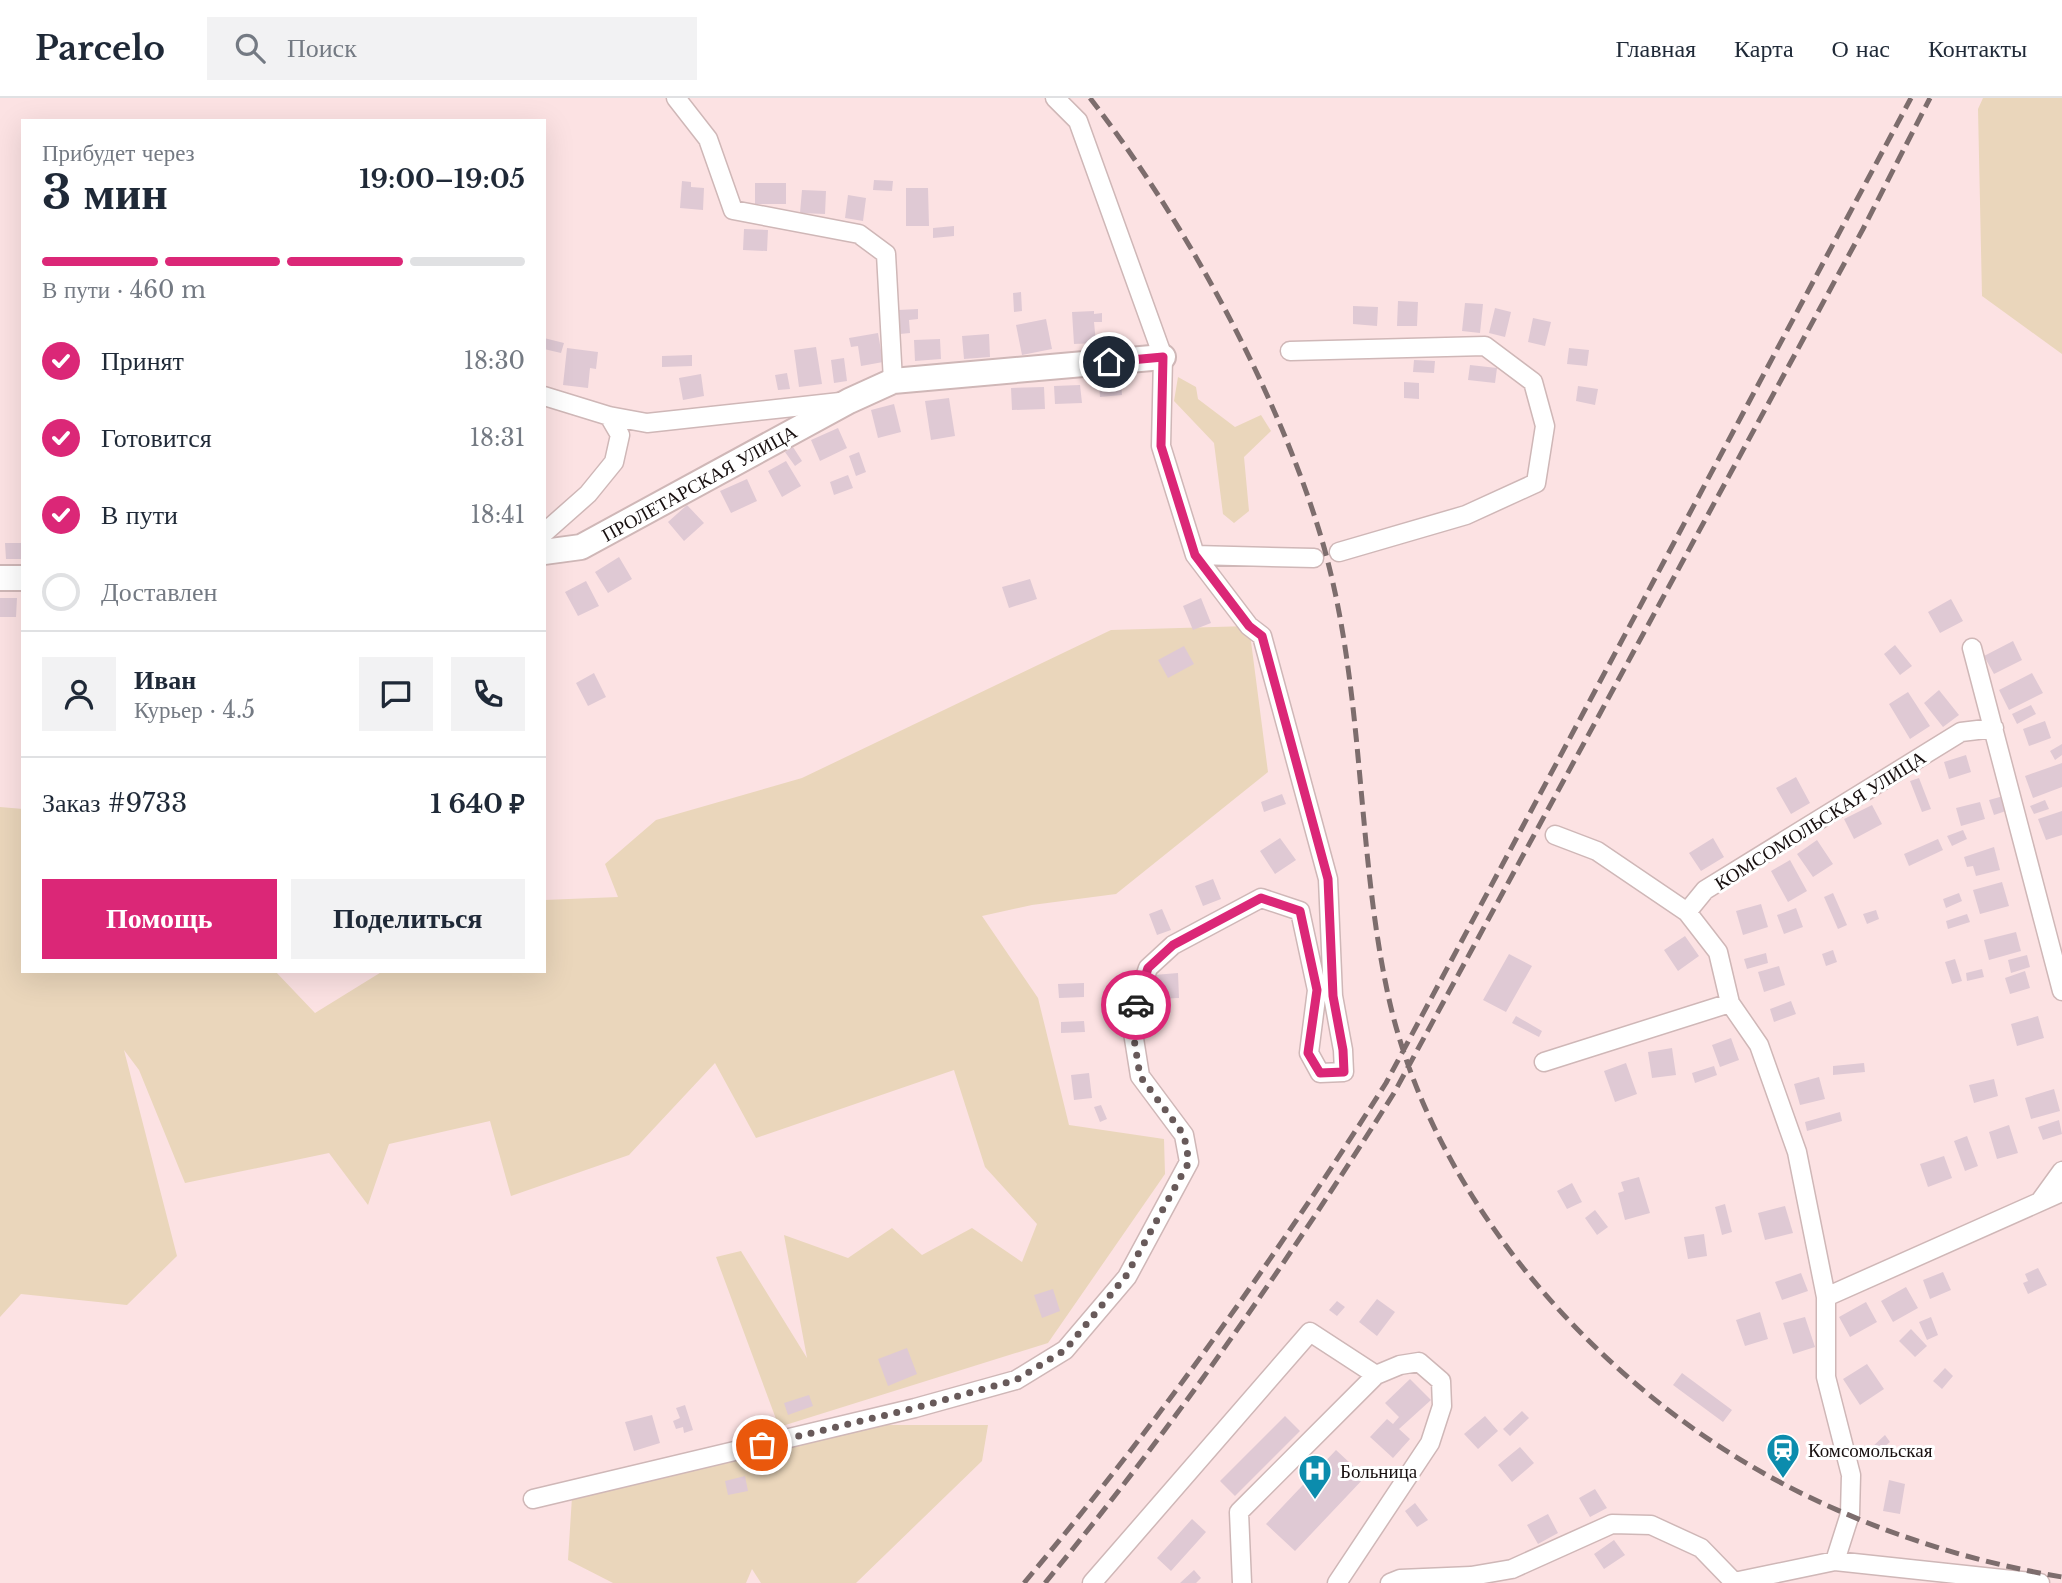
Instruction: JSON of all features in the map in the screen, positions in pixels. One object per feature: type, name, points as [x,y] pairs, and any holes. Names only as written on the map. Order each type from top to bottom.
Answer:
[{"type":"street","points":[[676,98],[708,139],[733,210],[859,234],[886,254],[893,381]]},
{"type":"street","points":[[533,1499],[940,1401],[1016,1380],[1065,1350],[1126,1276],[1189,1162],[1184,1135],[1140,1076],[1131,1020],[1148,968],[1173,945],[1261,898],[1300,911],[1317,990],[1308,1053],[1320,1073],[1344,1072],[1343,1050],[1333,996],[1328,879],[1262,636],[1249,626],[1195,555],[1161,446],[1163,357],[1078,121],[1055,98]]},
{"type":"street","points":[[1290,351],[1485,346],[1533,382],[1545,426],[1536,483],[1466,515],[1339,552]]},
{"type":"street","name":"ПРОЛЕТАРСКАЯ УЛИЦА","points":[[546,552],[580,547],[849,401],[893,381],[1163,357]]},
{"type":"street","name":"ПРОЛЕТАРСКАЯ УЛИЦА","points":[[546,397],[609,416],[647,423],[849,401]]},
{"type":"street","points":[[546,531],[588,494],[614,462],[620,435],[609,416]]},
{"type":"street","points":[[1195,555],[1314,558]]},
{"type":"street","points":[[0,578],[21,578]]},
{"type":"street","points":[[1972,648],[2062,991]]},
{"type":"street","name":"КОМСОМОЛЬСКАЯ УЛИЦА","points":[[1687,912],[1705,890],[1961,732],[1994,728]]},
{"type":"street","points":[[1555,835],[1597,851],[1687,912],[1718,952],[1730,1003],[1759,1045],[1797,1152],[1826,1297],[1826,1377],[1851,1475],[1850,1514],[1835,1560]]},
{"type":"street","points":[[1544,1062],[1730,1003]]},
{"type":"street","points":[[2041,1200],[2062,1171]]},
{"type":"street","points":[[1826,1297],[2062,1192]]},
{"type":"street","points":[[1092,1583],[1310,1332],[1376,1375]]},
{"type":"street","points":[[1242,1583],[1238,1513],[1376,1375],[1400,1365],[1419,1362],[1441,1381],[1442,1406],[1430,1443],[1337,1583]]},
{"type":"street","points":[[1390,1583],[1400,1579],[1471,1576],[1512,1569],[1612,1524],[1651,1525],[1701,1548],[1732,1582],[1835,1560],[2040,1583]]},
{"type":"shaded area","points":[[1983,98],[2062,98],[2062,354],[1982,296],[1978,109]]},
{"type":"shaded area","points":[[1178,377],[1196,387],[1198,399],[1235,427],[1261,415],[1271,431],[1244,457],[1249,511],[1234,523],[1223,514],[1214,443],[1174,401]]},
{"type":"shaded area","points":[[1249,626],[1268,772],[1116,894],[1032,905],[982,916],[1038,998],[1069,1125],[1164,1139],[1165,1174],[1048,1343],[779,1427],[716,1257],[741,1251],[807,1358],[784,1235],[848,1258],[892,1228],[922,1255],[972,1228],[1022,1262],[1037,1224],[985,1167],[954,1070],[756,1138],[715,1063],[629,1155],[511,1196],[490,1121],[389,1144],[368,1205],[329,1153],[185,1183],[139,1070],[124,1050],[177,1256],[127,1305],[21,1294],[0,1317],[0,807],[21,809],[21,973],[277,973],[315,1013],[380,973],[546,973],[546,900],[618,897],[605,864],[656,820],[802,778],[1111,630]]},
{"type":"shaded area","points":[[882,1425],[988,1425],[982,1461],[856,1583],[761,1583],[752,1569],[746,1583],[613,1583],[568,1560],[572,1497]]},
{"type":"building","points":[[874,180],[893,181],[892,191],[873,190]]},
{"type":"building","points":[[682,181],[691,182],[691,187],[704,188],[703,210],[680,208]]},
{"type":"building","points":[[755,183],[786,183],[786,204],[755,204]]},
{"type":"building","points":[[906,188],[928,188],[929,226],[906,226]]},
{"type":"building","points":[[802,190],[826,191],[825,214],[800,213]]},
{"type":"building","points":[[848,195],[866,198],[863,221],[845,218]]},
{"type":"building","points":[[954,226],[954,236],[933,238],[933,228]]},
{"type":"building","points":[[744,229],[768,230],[767,251],[743,250]]},
{"type":"building","points":[[1021,292],[1022,311],[1014,312],[1013,293]]},
{"type":"building","points":[[1398,301],[1418,302],[1417,326],[1397,326]]},
{"type":"building","points":[[1465,303],[1483,304],[1480,333],[1462,331]]},
{"type":"building","points":[[1353,306],[1378,307],[1377,326],[1353,324]]},
{"type":"building","points":[[1495,308],[1511,312],[1505,337],[1489,333]]},
{"type":"building","points":[[918,309],[918,319],[909,320],[910,333],[900,334],[898,310]]},
{"type":"building","points":[[1094,311],[1094,314],[1102,313],[1102,322],[1094,322],[1096,343],[1074,344],[1072,312]]},
{"type":"building","points":[[1533,318],[1551,322],[1545,346],[1528,342]]},
{"type":"building","points":[[1046,319],[1052,349],[1022,355],[1016,325]]},
{"type":"building","points":[[878,333],[883,362],[861,366],[858,346],[851,347],[849,338]]},
{"type":"building","points":[[989,334],[990,357],[964,359],[962,336]]},
{"type":"building","points":[[546,338],[564,343],[561,353],[546,349]]},
{"type":"building","points":[[940,339],[941,359],[915,361],[914,340]]},
{"type":"building","points":[[816,347],[822,384],[799,387],[794,350]]},
{"type":"building","points":[[567,348],[598,352],[596,369],[590,368],[588,388],[563,385]]},
{"type":"building","points":[[1569,348],[1589,350],[1587,366],[1567,364]]},
{"type":"building","points":[[692,355],[692,366],[662,367],[662,356]]},
{"type":"building","points":[[844,358],[847,381],[834,383],[831,360]]},
{"type":"building","points":[[1414,360],[1435,361],[1434,373],[1413,372]]},
{"type":"building","points":[[1470,365],[1497,368],[1495,383],[1468,380]]},
{"type":"building","points":[[787,373],[790,389],[778,390],[775,375]]},
{"type":"building","points":[[701,374],[704,396],[683,400],[679,378]]},
{"type":"building","points":[[1121,382],[1122,395],[1100,397],[1099,384]]},
{"type":"building","points":[[1404,382],[1419,383],[1419,399],[1404,398]]},
{"type":"building","points":[[1080,385],[1082,403],[1055,404],[1054,386]]},
{"type":"building","points":[[1578,386],[1598,389],[1595,405],[1576,401]]},
{"type":"building","points":[[1044,387],[1045,409],[1012,410],[1011,388]]},
{"type":"building","points":[[949,398],[955,436],[931,440],[925,401]]},
{"type":"building","points":[[894,404],[901,432],[878,438],[871,410]]},
{"type":"building","points":[[838,428],[847,448],[820,461],[811,440]]},
{"type":"building","points":[[793,447],[802,461],[795,466],[785,452]]},
{"type":"building","points":[[859,452],[866,472],[856,476],[849,456]]},
{"type":"building","points":[[786,461],[801,486],[782,497],[768,471]]},
{"type":"building","points":[[848,475],[853,488],[834,495],[830,482]]},
{"type":"building","points":[[747,479],[757,501],[731,513],[720,491]]},
{"type":"building","points":[[687,505],[704,523],[684,541],[668,522]]},
{"type":"building","points":[[5,543],[21,543],[21,559],[6,559]]},
{"type":"building","points":[[619,557],[632,579],[608,593],[595,572]]},
{"type":"building","points":[[1030,579],[1037,599],[1009,608],[1002,587]]},
{"type":"building","points":[[586,581],[599,606],[578,616],[565,592]]},
{"type":"building","points":[[0,598],[17,598],[16,617],[0,617]]},
{"type":"building","points":[[1201,598],[1211,623],[1193,630],[1183,606]]},
{"type":"building","points":[[1951,599],[1963,621],[1940,633],[1928,612]]},
{"type":"building","points":[[2013,641],[2022,660],[1994,674],[1984,656]]},
{"type":"building","points":[[1895,645],[1912,666],[1900,675],[1884,654]]},
{"type":"building","points":[[1184,646],[1194,664],[1168,678],[1158,660]]},
{"type":"building","points":[[594,673],[606,697],[588,706],[576,683]]},
{"type":"building","points":[[2032,673],[2043,693],[2009,710],[1999,690]]},
{"type":"building","points":[[1939,690],[1959,715],[1943,727],[1924,703]]},
{"type":"building","points":[[1908,692],[1930,726],[1910,739],[1889,704]]},
{"type":"building","points":[[2031,705],[2036,714],[2017,724],[2012,714]]},
{"type":"building","points":[[2045,721],[2051,738],[2029,746],[2023,729]]},
{"type":"building","points":[[2062,744],[2062,755],[2055,760],[2050,751]]},
{"type":"building","points":[[1966,755],[1971,772],[1949,779],[1944,762]]},
{"type":"building","points":[[2062,763],[2062,787],[2033,798],[2025,776]]},
{"type":"building","points":[[1796,777],[1810,803],[1791,814],[1776,788]]},
{"type":"building","points":[[1919,778],[1931,809],[1922,812],[1910,781]]},
{"type":"building","points":[[1282,794],[1286,804],[1264,812],[1261,802]]},
{"type":"building","points":[[2007,795],[2012,809],[1994,815],[1989,800]]},
{"type":"building","points":[[2045,800],[2049,809],[2034,814],[2030,806]]},
{"type":"building","points":[[1980,802],[1985,819],[1961,826],[1956,808]]},
{"type":"building","points":[[1872,805],[1882,824],[1854,839],[1844,819]]},
{"type":"building","points":[[2062,811],[2062,835],[2046,840],[2038,819]]},
{"type":"building","points":[[1963,830],[1967,839],[1952,846],[1947,836]]},
{"type":"building","points":[[1280,838],[1296,860],[1275,874],[1260,851]]},
{"type":"building","points":[[1713,838],[1724,857],[1701,871],[1689,853]]},
{"type":"building","points":[[1938,839],[1943,850],[1909,866],[1904,854]]},
{"type":"building","points":[[1817,840],[1833,864],[1813,877],[1797,854]]},
{"type":"building","points":[[1994,847],[2000,870],[1976,876],[1973,866],[1967,867],[1964,857]]},
{"type":"building","points":[[1790,860],[1807,891],[1788,902],[1771,871]]},
{"type":"building","points":[[1213,879],[1221,899],[1203,906],[1195,886]]},
{"type":"building","points":[[2002,882],[2009,906],[1980,914],[1973,890]]},
{"type":"building","points":[[1833,893],[1847,925],[1838,929],[1824,897]]},
{"type":"building","points":[[1959,893],[1962,901],[1946,908],[1943,899]]},
{"type":"building","points":[[1761,904],[1768,927],[1743,935],[1736,911]]},
{"type":"building","points":[[1796,908],[1803,927],[1784,934],[1777,915]]},
{"type":"building","points":[[1162,909],[1171,930],[1157,935],[1149,914]]},
{"type":"building","points":[[1876,910],[1879,919],[1867,924],[1863,914]]},
{"type":"building","points":[[1967,914],[1970,922],[1948,929],[1946,921]]},
{"type":"building","points":[[2016,932],[2021,951],[1989,960],[1984,940]]},
{"type":"building","points":[[1685,936],[1699,956],[1678,971],[1664,950]]},
{"type":"building","points":[[1833,950],[1837,962],[1826,966],[1822,954]]},
{"type":"building","points":[[1766,953],[1768,963],[1747,969],[1744,959]]},
{"type":"building","points":[[1509,954],[1532,966],[1506,1012],[1483,1000]]},
{"type":"building","points":[[2027,955],[2030,967],[2011,973],[2008,960]]},
{"type":"building","points":[[1955,959],[1962,981],[1952,984],[1945,962]]},
{"type":"building","points":[[1779,966],[1785,985],[1764,992],[1758,972]]},
{"type":"building","points":[[1982,969],[1984,977],[1967,981],[1966,973]]},
{"type":"building","points":[[2025,971],[2030,988],[2010,994],[2005,978]]},
{"type":"building","points":[[1178,973],[1179,998],[1155,999],[1154,975]]},
{"type":"building","points":[[1084,983],[1084,997],[1059,998],[1058,984]]},
{"type":"building","points":[[1791,1001],[1796,1014],[1774,1022],[1770,1009]]},
{"type":"building","points":[[1516,1016],[1542,1031],[1539,1037],[1512,1023]]},
{"type":"building","points":[[2038,1016],[2044,1038],[2017,1046],[2011,1024]]},
{"type":"building","points":[[1084,1021],[1085,1032],[1061,1033],[1061,1022]]},
{"type":"building","points":[[1731,1038],[1739,1060],[1720,1067],[1712,1045]]},
{"type":"building","points":[[1672,1048],[1676,1075],[1652,1078],[1648,1052]]},
{"type":"building","points":[[1626,1063],[1637,1094],[1615,1102],[1604,1071]]},
{"type":"building","points":[[1864,1063],[1865,1072],[1833,1075],[1833,1066]]},
{"type":"building","points":[[1714,1066],[1717,1075],[1695,1083],[1692,1073]]},
{"type":"building","points":[[1089,1073],[1092,1098],[1074,1100],[1071,1075]]},
{"type":"building","points":[[1819,1077],[1825,1099],[1800,1105],[1794,1084]]},
{"type":"building","points":[[1994,1079],[1998,1096],[1974,1103],[1969,1085]]},
{"type":"building","points":[[2054,1089],[2060,1111],[2031,1119],[2025,1098]]},
{"type":"building","points":[[1101,1105],[1107,1119],[1100,1122],[1094,1107]]},
{"type":"building","points":[[1840,1112],[1842,1121],[1807,1131],[1805,1122]]},
{"type":"building","points":[[2059,1120],[2062,1134],[2043,1140],[2038,1127]]},
{"type":"building","points":[[2009,1125],[2018,1153],[1997,1159],[1989,1132]]},
{"type":"building","points":[[1967,1136],[1978,1166],[1965,1171],[1954,1141]]},
{"type":"building","points":[[1944,1156],[1952,1178],[1928,1187],[1920,1164]]},
{"type":"building","points":[[1639,1177],[1650,1213],[1625,1220],[1618,1193],[1624,1191],[1621,1182]]},
{"type":"building","points":[[1572,1183],[1582,1202],[1567,1209],[1557,1191]]},
{"type":"building","points":[[1725,1204],[1732,1232],[1722,1235],[1715,1207]]},
{"type":"building","points":[[1785,1206],[1793,1233],[1765,1240],[1758,1213]]},
{"type":"building","points":[[1595,1210],[1608,1227],[1597,1235],[1585,1218]]},
{"type":"building","points":[[1704,1234],[1707,1256],[1688,1259],[1684,1237]]},
{"type":"building","points":[[2038,1268],[2047,1285],[2028,1294],[2023,1283],[2028,1281],[2025,1274]]},
{"type":"building","points":[[1943,1272],[1951,1290],[1930,1299],[1923,1280]]},
{"type":"building","points":[[1801,1273],[1808,1291],[1782,1300],[1775,1282]]},
{"type":"building","points":[[1906,1287],[1918,1308],[1893,1322],[1881,1301]]},
{"type":"building","points":[[1053,1289],[1060,1311],[1042,1318],[1034,1295]]},
{"type":"building","points":[[1377,1299],[1395,1312],[1377,1336],[1359,1322]]},
{"type":"building","points":[[1337,1301],[1345,1307],[1337,1316],[1329,1310]]},
{"type":"building","points":[[1866,1302],[1877,1322],[1850,1337],[1839,1317]]},
{"type":"building","points":[[1760,1312],[1768,1339],[1745,1346],[1736,1320]]},
{"type":"building","points":[[1805,1317],[1815,1347],[1793,1354],[1783,1323]]},
{"type":"building","points":[[1931,1317],[1938,1335],[1927,1340],[1919,1322]]},
{"type":"building","points":[[1911,1329],[1927,1346],[1915,1357],[1899,1341]]},
{"type":"building","points":[[907,1348],[917,1374],[888,1386],[878,1359]]},
{"type":"building","points":[[1867,1364],[1884,1389],[1860,1405],[1843,1379]]},
{"type":"building","points":[[1945,1368],[1953,1376],[1942,1389],[1933,1381]]},
{"type":"building","points":[[1682,1373],[1732,1410],[1723,1422],[1673,1385]]},
{"type":"building","name":"Больница","points":[[1410,1379],[1431,1400],[1399,1429],[1410,1439],[1393,1458],[1370,1437],[1387,1419],[1393,1424],[1399,1417],[1385,1403]]},
{"type":"building","points":[[809,1395],[813,1406],[788,1415],[784,1403]]},
{"type":"building","points":[[685,1405],[693,1430],[684,1433],[683,1427],[676,1429],[673,1421],[680,1418],[676,1408]]},
{"type":"building","points":[[1522,1411],[1529,1418],[1510,1436],[1503,1429]]},
{"type":"building","points":[[652,1415],[660,1443],[634,1451],[625,1422]]},
{"type":"building","points":[[1285,1416],[1300,1431],[1235,1496],[1220,1481]]},
{"type":"building","points":[[1485,1416],[1498,1431],[1478,1449],[1464,1434]]},
{"type":"building","points":[[1885,1435],[1890,1442],[1877,1453],[1872,1447]]},
{"type":"building","points":[[1520,1447],[1534,1463],[1512,1482],[1498,1465]]},
{"type":"building","name":"Больница","points":[[1336,1450],[1365,1477],[1295,1551],[1266,1524]]},
{"type":"building","points":[[745,1476],[748,1491],[728,1495],[725,1481]]},
{"type":"building","points":[[1889,1480],[1905,1484],[1900,1514],[1883,1511]]},
{"type":"building","points":[[1595,1489],[1607,1508],[1590,1517],[1579,1498]]},
{"type":"building","points":[[1415,1503],[1428,1520],[1417,1527],[1405,1511]]},
{"type":"building","points":[[1548,1514],[1558,1533],[1538,1544],[1527,1525]]},
{"type":"building","points":[[1192,1519],[1206,1532],[1171,1571],[1157,1558]]},
{"type":"building","points":[[1614,1540],[1625,1555],[1604,1569],[1594,1554]]},
{"type":"building","points":[[1194,1570],[1201,1578],[1196,1583],[1180,1583]]},
{"type":"railway","points":[[1090,98],[1158,195],[1222,303],[1276,416],[1299,472],[1318,527],[1344,641],[1369,875],[1387,990],[1408,1065],[1439,1137],[1478,1206],[1525,1271],[1579,1331],[1637,1385],[1700,1433],[1765,1474],[1872,1525],[1985,1561],[2062,1577]]},
{"type":"railway","points":[[1024,1583],[1121,1463],[1214,1339],[1302,1212],[1386,1083],[1911,98]]},
{"type":"railway","points":[[1045,1583],[1138,1465],[1227,1344],[1394,1093],[1863,229],[1930,98]]},
{"type":"way so far","points":[[762,1445],[1016,1380],[1065,1350],[1126,1276],[1189,1162],[1184,1135],[1140,1076],[1131,1020],[1136,1005]]},
{"type":"place","name":"Комсомольская","points":[[1783,1480]]},
{"type":"place","name":"Больница","points":[[1315,1501]]},
{"type":"route","points":[[1109,362],[1163,357],[1161,446],[1195,555],[1249,626],[1262,636],[1328,879],[1333,996],[1343,1050],[1344,1072],[1320,1073],[1308,1053],[1317,990],[1300,911],[1261,898],[1173,945],[1148,968],[1136,1005]]}]
